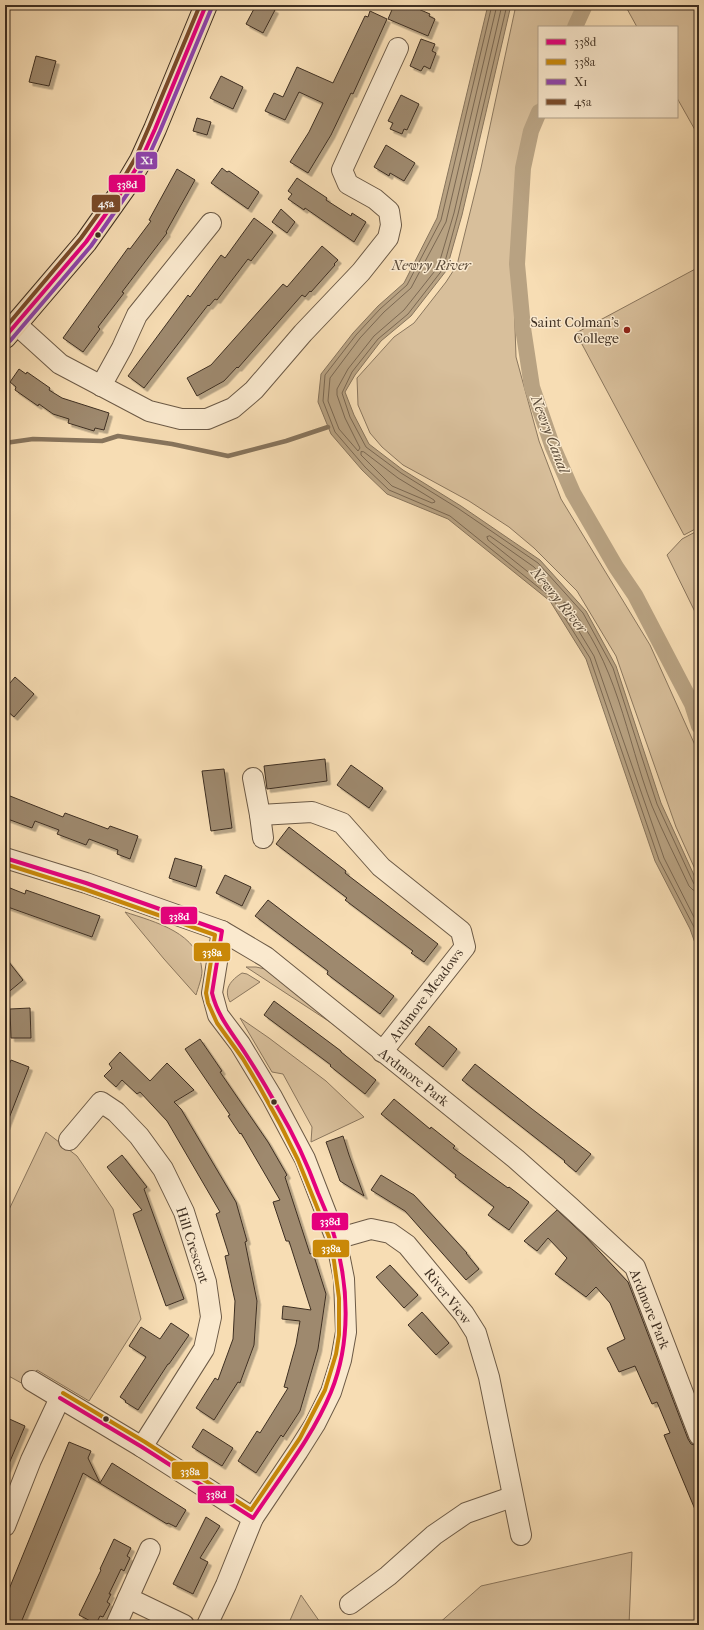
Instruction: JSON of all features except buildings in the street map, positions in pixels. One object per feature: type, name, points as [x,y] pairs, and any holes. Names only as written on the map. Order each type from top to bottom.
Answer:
[{"type":"highway","points":[[11,331],[86,242],[125,187],[141,160],[155,129],[206,5]]},
{"type":"street","points":[[11,331],[60,364],[149,410],[181,419],[207,419],[233,408],[254,390],[303,333],[361,272],[388,238],[391,225],[389,211],[375,199],[348,184],[342,170],[398,48]]},
{"type":"street","points":[[101,386],[122,348],[137,315],[211,223]]},
{"type":"street","points":[[253,778],[263,838]]},
{"type":"street","name":"Ardmore Meadows","points":[[260,815],[312,812],[342,823],[381,867],[461,930],[465,947],[382,1052]]},
{"type":"street","name":"Ardmore Park","points":[[5,858],[86,883],[222,931],[266,957],[516,1159],[635,1267],[699,1435]]},
{"type":"street","points":[[207,1625],[226,1585],[253,1518],[315,1424],[330,1392],[341,1360],[346,1332],[344,1279],[336,1239],[306,1159],[272,1097],[240,1044],[218,1015],[212,993],[222,931]]},
{"type":"street","name":"Hill Crescent","points":[[69,1140],[101,1102],[116,1112],[139,1136],[163,1169],[184,1212],[206,1282],[211,1317],[204,1350],[142,1447]]},
{"type":"street","name":"River View","points":[[336,1239],[371,1229],[390,1233],[407,1245],[464,1314],[476,1333],[489,1377],[512,1497],[521,1535]]},
{"type":"street","points":[[32,1381],[142,1447],[253,1518]]},
{"type":"street","points":[[5,1526],[31,1460],[60,1398]]},
{"type":"street","points":[[350,1604],[388,1576],[434,1535],[466,1513],[512,1497]]},
{"type":"street","points":[[116,1625],[150,1549]]},
{"type":"street","points":[[128,1598],[184,1625]]},
{"type":"shaded area","points":[[516,5],[580,5],[570,26],[538,26],[538,104],[526,134],[512,239],[516,357],[539,441],[561,499],[650,645],[699,754],[699,878],[676,827],[616,656],[577,591],[534,548],[509,527],[469,501],[403,465],[382,447],[370,433],[358,405],[357,378],[394,337],[414,323],[446,282],[457,265],[481,168]]},
{"type":"shaded area","points":[[631,5],[699,5],[699,137],[678,100],[678,26],[636,26],[626,7]]},
{"type":"shaded area","points":[[699,267],[699,527],[684,535],[576,333]]},
{"type":"shaded area","points":[[699,530],[699,575],[696,588],[699,593],[699,620],[667,555],[682,539]]},
{"type":"shaded area","points":[[125,912],[162,925],[174,931],[185,938],[193,947],[199,958],[202,971],[201,980],[196,995],[164,959]]},
{"type":"shaded area","points":[[246,967],[265,969],[333,1024]]},
{"type":"shaded area","points":[[242,973],[247,974],[260,982],[230,1002],[227,993],[229,985]]},
{"type":"shaded area","points":[[240,1018],[326,1081],[364,1117],[311,1142],[312,1127],[283,1074],[272,1072]]},
{"type":"shaded area","points":[[46,1132],[77,1156],[113,1209],[141,1319],[89,1401],[37,1370],[25,1385],[5,1374],[5,1218]]},
{"type":"shaded area","points":[[632,1552],[629,1625],[437,1625],[481,1586]]},
{"type":"shaded area","points":[[301,1595],[322,1625],[288,1625]]},
{"type":"water","name":"Newry River","points":[[488,5],[511,5],[462,215],[446,271],[411,316],[381,341],[355,375],[345,392],[354,415],[369,444],[403,470],[461,506],[540,560],[586,611],[616,666],[661,803],[699,886],[699,954],[690,929],[655,861],[586,659],[550,601],[448,519],[387,494],[362,470],[331,434],[318,402],[321,374],[353,333],[378,306],[404,283],[437,218]]},
{"type":"waterway","name":"Newry Canal","points":[[575,26],[585,5]]},
{"type":"waterway","name":"Newry Canal","points":[[538,114],[531,131],[523,168],[517,264],[523,328],[532,387],[552,445],[573,493],[616,567],[635,595],[692,704],[699,726]]},
{"type":"waterway","points":[[5,443],[33,439],[102,441],[118,436],[172,444],[228,456],[286,441],[328,427]]},
{"type":"transit line","name":"45a","points":[[5,328],[81,238],[120,184],[136,157],[200,5]]},
{"type":"transit line","name":"338d","points":[[5,337],[86,242],[125,187],[141,160],[155,129],[206,5]]},
{"type":"transit line","name":"X1","points":[[10,341],[91,246],[130,190],[146,162],[160,131],[212,7]]},
{"type":"transit line","name":"338d","points":[[5,858],[86,883],[222,931],[212,993],[215,1002],[222,1018],[251,1062],[289,1128],[305,1160],[327,1214],[339,1254],[343,1274],[346,1314],[345,1334],[342,1354],[331,1392],[315,1425],[253,1518],[142,1447],[60,1398]]},
{"type":"transit line","name":"338a","points":[[5,864],[84,889],[215,935],[206,993],[208,1003],[217,1023],[243,1059],[259,1086],[298,1160],[329,1237],[339,1298],[339,1335],[336,1354],[325,1390],[300,1438],[251,1510],[145,1442],[63,1393]]},
{"type":"place","name":"Saint Colman's College","points":[[627,330]]}]
